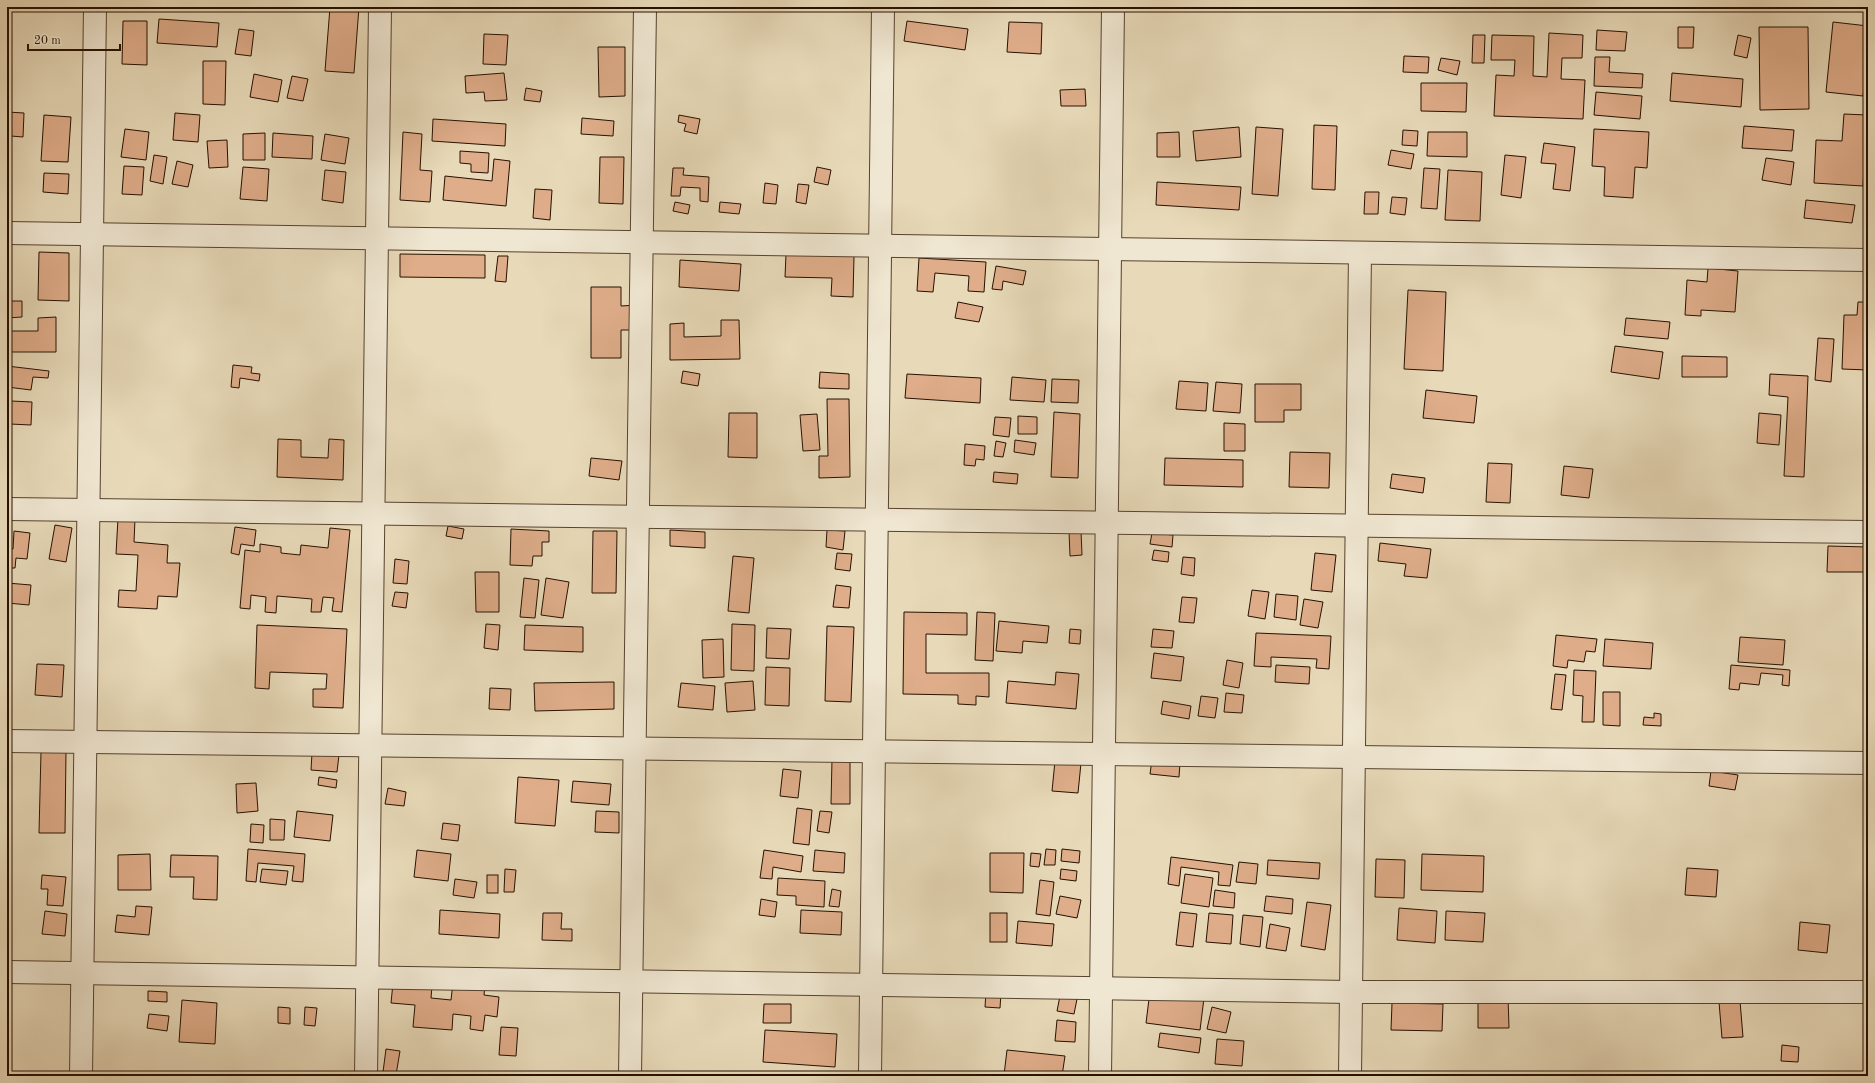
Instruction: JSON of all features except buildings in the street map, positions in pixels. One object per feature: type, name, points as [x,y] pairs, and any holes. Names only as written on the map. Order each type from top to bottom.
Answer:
[{"type":"street","points":[[81,1076],[95,7]]},
{"type":"street","points":[[366,1076],[380,7]]},
{"type":"street","points":[[630,1076],[645,7]]},
{"type":"street","points":[[870,1076],[883,7]]},
{"type":"street","points":[[1100,1076],[1113,7]]},
{"type":"street","points":[[7,233],[1868,260]]},
{"type":"street","points":[[1350,1076],[1360,252]]},
{"type":"street","points":[[7,509],[1868,532]]},
{"type":"street","points":[[7,741],[1868,763]]},
{"type":"street","points":[[7,972],[1350,992],[1868,992]]}]
